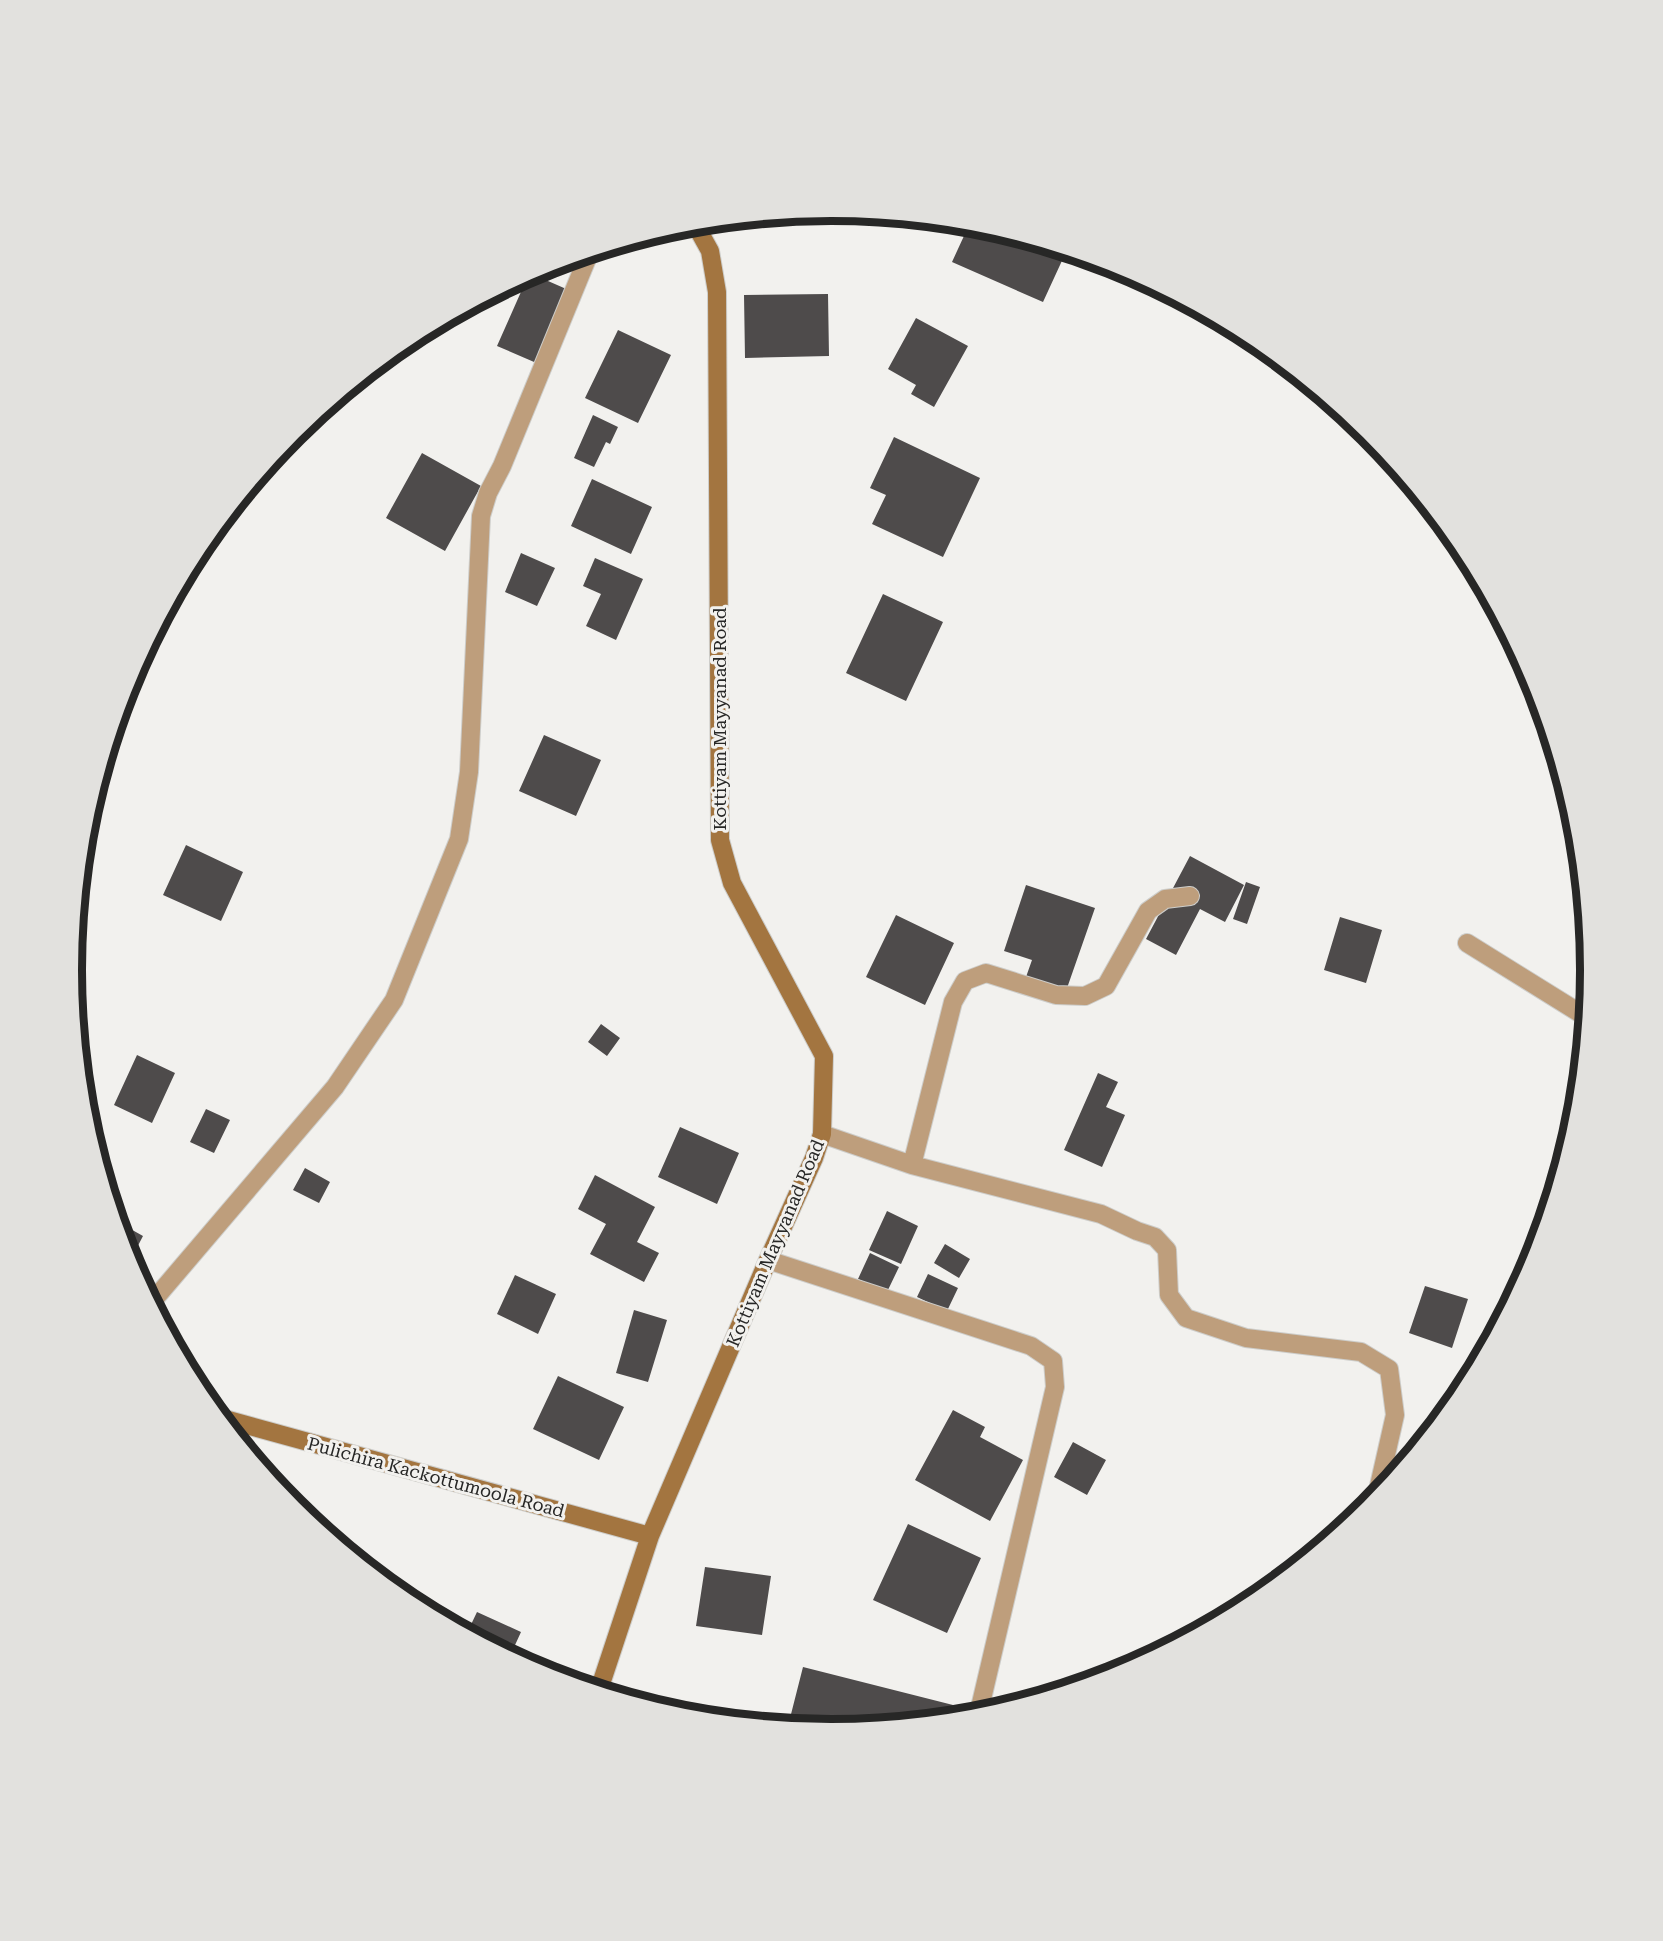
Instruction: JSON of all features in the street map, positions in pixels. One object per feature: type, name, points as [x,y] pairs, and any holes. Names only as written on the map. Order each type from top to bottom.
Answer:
[{"type":"main road","name":"Kottiyam Mayyanad Road","points":[[601,1683],[650,1536],[814,1158],[822,1134],[824,1056],[732,883],[720,840],[717,292],[710,251],[700,234]]},
{"type":"main road","name":"Pulichira Kackottumoola Road","points":[[234,1422],[650,1536]]},
{"type":"street","points":[[157,1296],[335,1087],[394,1000],[459,838],[469,772],[481,516],[488,493],[502,466],[585,263]]},
{"type":"street","points":[[912,1165],[952,1002],[965,981],[986,973],[1056,996],[1085,996],[1106,986],[1148,911],[1165,899],[1190,896]]},
{"type":"street","points":[[1467,943],[1579,1013]]},
{"type":"street","points":[[822,1134],[912,1165],[1101,1214],[1155,1237],[1167,1250],[1169,1295],[1186,1318],[1246,1338],[1362,1352],[1389,1369],[1395,1415],[1380,1480]]},
{"type":"street","points":[[768,1260],[1031,1346],[1053,1361],[1055,1387],[981,1704]]},
{"type":"building","points":[[965,234],[1063,258],[1043,302],[952,262]]},
{"type":"building","points":[[544,279],[580,295],[548,368],[497,346],[522,289]]},
{"type":"building","points":[[828,294],[829,356],[745,358],[744,295]]},
{"type":"building","points":[[916,318],[968,346],[934,407],[911,394],[916,385],[888,369]]},
{"type":"building","points":[[618,330],[671,355],[638,423],[585,398]]},
{"type":"building","points":[[593,415],[618,427],[610,444],[606,442],[594,467],[574,458]]},
{"type":"building","points":[[894,437],[980,478],[943,557],[872,524],[886,495],[870,488]]},
{"type":"building","points":[[422,453],[481,486],[445,551],[386,518]]},
{"type":"building","points":[[592,479],[652,507],[631,554],[571,526]]},
{"type":"building","points":[[521,553],[555,568],[537,606],[505,592]]},
{"type":"building","points":[[595,558],[643,579],[616,640],[586,626],[601,594],[583,586]]},
{"type":"building","points":[[883,594],[943,622],[906,701],[846,673]]},
{"type":"building","points":[[544,735],[601,760],[576,816],[519,791]]},
{"type":"building","points":[[186,845],[243,872],[221,921],[163,895]]},
{"type":"building","points":[[1190,856],[1244,885],[1225,922],[1200,909],[1176,955],[1146,939]]},
{"type":"building","points":[[1246,882],[1260,887],[1247,924],[1233,919]]},
{"type":"building","points":[[1026,885],[1095,908],[1066,991],[1026,977],[1032,960],[1004,951]]},
{"type":"building","points":[[896,915],[954,943],[925,1005],[866,977]]},
{"type":"building","points":[[1340,917],[1382,930],[1366,983],[1324,970]]},
{"type":"building","points":[[601,1024],[620,1038],[607,1056],[588,1042]]},
{"type":"building","points":[[137,1055],[175,1073],[152,1123],[114,1105]]},
{"type":"building","points":[[1098,1073],[1118,1082],[1106,1107],[1125,1115],[1102,1167],[1064,1150]]},
{"type":"building","points":[[206,1109],[230,1120],[214,1153],[190,1142]]},
{"type":"building","points":[[680,1127],[739,1153],[717,1204],[658,1177]]},
{"type":"building","points":[[305,1168],[330,1182],[319,1203],[293,1190]]},
{"type":"building","points":[[595,1175],[655,1207],[637,1242],[659,1253],[644,1282],[590,1254],[606,1224],[578,1209]]},
{"type":"building","points":[[887,1211],[918,1226],[901,1264],[869,1250]]},
{"type":"building","points":[[129,1228],[143,1236],[137,1248]]},
{"type":"building","points":[[945,1244],[970,1259],[959,1278],[934,1263]]},
{"type":"building","points":[[870,1253],[899,1267],[887,1292],[858,1279]]},
{"type":"building","points":[[928,1274],[958,1288],[947,1311],[917,1297]]},
{"type":"building","points":[[515,1275],[556,1294],[538,1334],[497,1314]]},
{"type":"building","points":[[1425,1286],[1468,1299],[1452,1348],[1409,1333]]},
{"type":"building","points":[[634,1310],[667,1320],[648,1382],[616,1373]]},
{"type":"building","points":[[558,1376],[624,1407],[599,1460],[533,1429]]},
{"type":"building","points":[[953,1410],[985,1427],[980,1437],[1023,1460],[990,1521],[915,1480]]},
{"type":"building","points":[[1073,1442],[1106,1460],[1087,1495],[1054,1477]]},
{"type":"building","points":[[908,1524],[981,1558],[947,1633],[873,1600]]},
{"type":"building","points":[[705,1567],[771,1576],[762,1635],[696,1626]]},
{"type":"building","points":[[477,1612],[521,1632],[514,1648],[470,1626]]},
{"type":"building","points":[[803,1667],[953,1705],[952,1709],[880,1718],[832,1720],[790,1718]]}]
